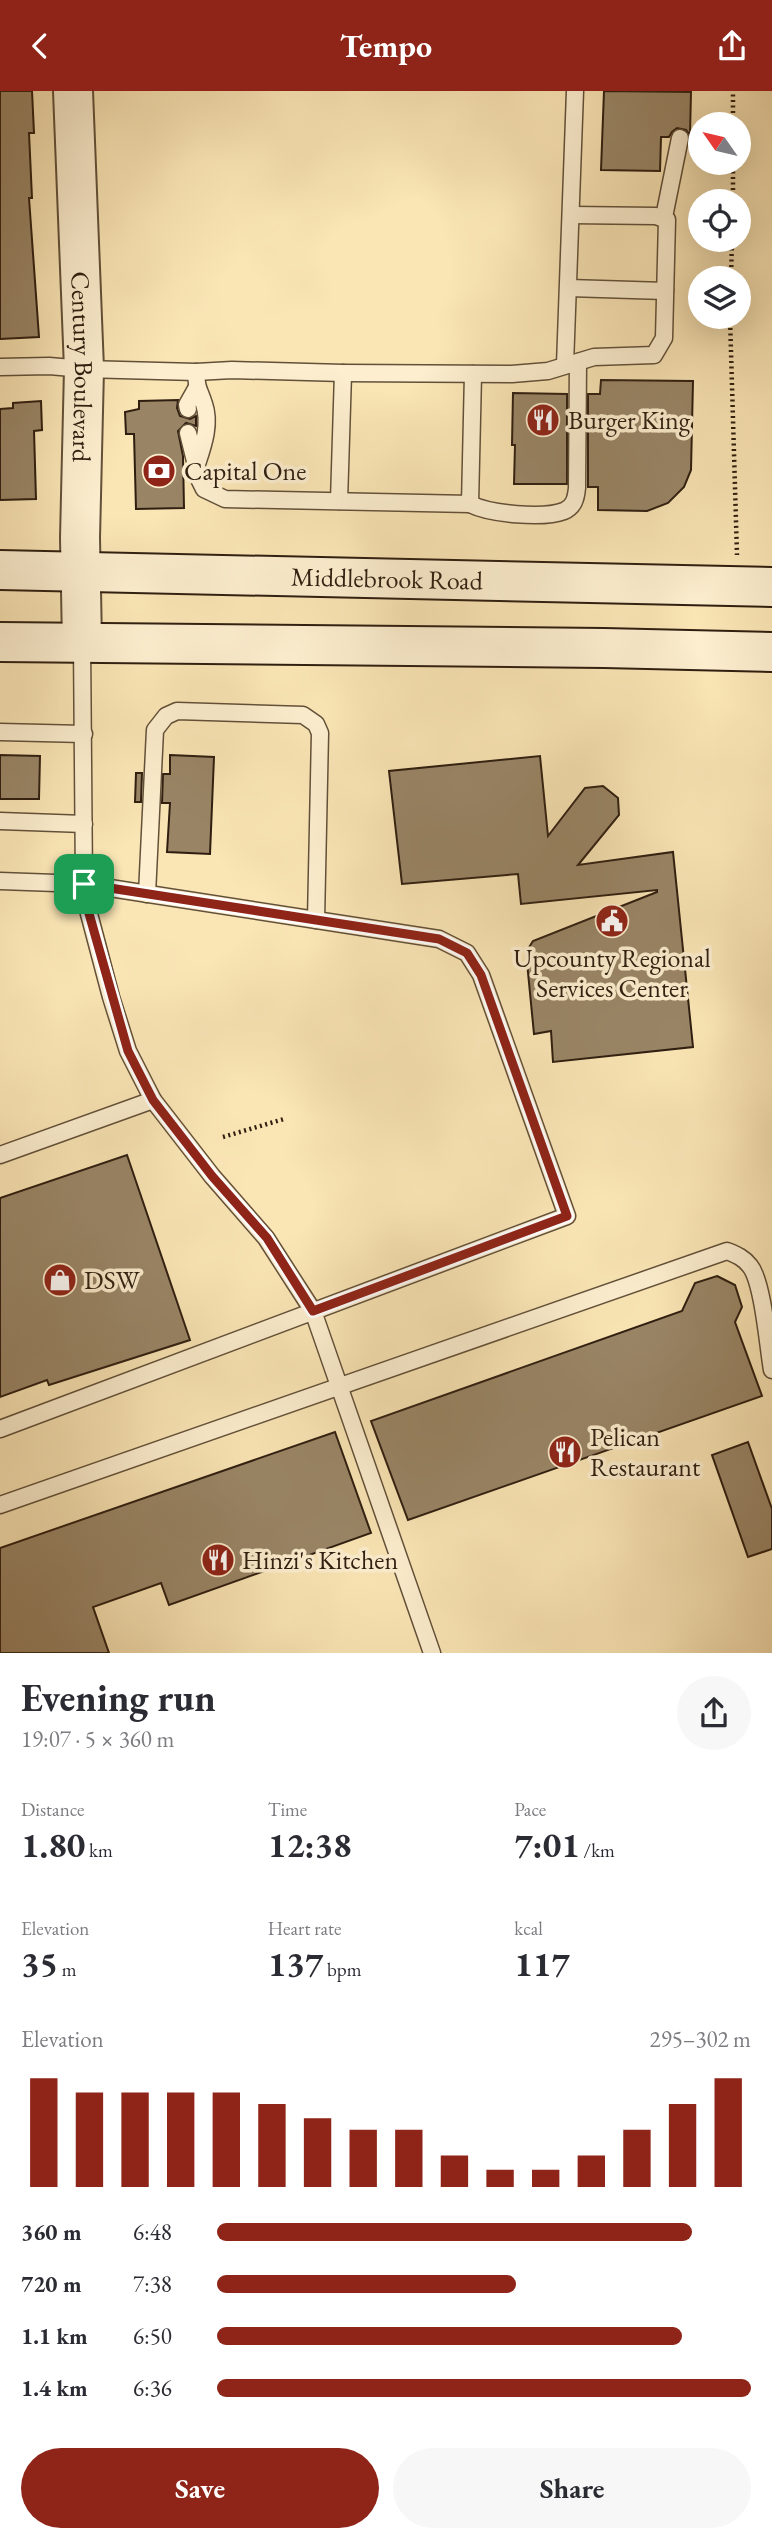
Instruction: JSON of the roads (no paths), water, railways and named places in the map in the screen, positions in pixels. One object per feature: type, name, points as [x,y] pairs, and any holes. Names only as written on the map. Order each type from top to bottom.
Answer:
[{"type":"main road","name":"Century Boulevard","points":[[72,91],[84,369],[80,538],[82,643]]},
{"type":"main road","name":"Middlebrook Road","points":[[0,570],[772,587]]},
{"type":"main road","points":[[0,642],[577,647],[772,652]]},
{"type":"lane","points":[[188,433],[204,489],[225,499],[470,503],[481,510],[496,513],[541,514],[565,511],[575,502],[577,488],[569,288],[575,91]]},
{"type":"lane","points":[[0,367],[512,375],[548,371],[594,357],[654,355],[664,338],[667,220],[664,217],[680,138]]},
{"type":"lane","points":[[571,215],[664,217]]},
{"type":"lane","points":[[569,288],[665,291]]},
{"type":"lane","points":[[196,372],[197,389],[205,406],[206,438],[197,464]]},
{"type":"lane","points":[[340,501],[343,373]]},
{"type":"lane","points":[[470,503],[473,374]]},
{"type":"lane","points":[[188,409],[187,405],[197,389]]},
{"type":"lane","points":[[82,643],[84,884],[88,910],[125,1040],[153,1100],[212,1176],[267,1238],[313,1311],[432,1653]]},
{"type":"lane","points":[[147,894],[155,730],[166,716],[177,711],[303,715],[316,724],[320,733],[316,920]]},
{"type":"lane","points":[[0,732],[84,734]]},
{"type":"lane","points":[[0,821],[84,824]]},
{"type":"lane","points":[[0,881],[84,884],[439,939],[467,953],[481,975],[567,1216],[0,1429]]},
{"type":"lane","points":[[0,1155],[153,1100]]},
{"type":"lane","points":[[0,1506],[727,1251],[740,1256],[752,1268],[760,1294],[772,1370]]},
{"type":"place","name":"Burger King","points":[[543,420]]},
{"type":"place","name":"Capital One","points":[[159,471]]},
{"type":"place","name":"Upcounty Regional Services Center","points":[[612,921]]},
{"type":"place","name":"DSW","points":[[60,1280]]},
{"type":"place","name":"Pelican Restaurant","points":[[565,1452]]},
{"type":"place","name":"Hinzi's Kitchen","points":[[218,1560]]}]
